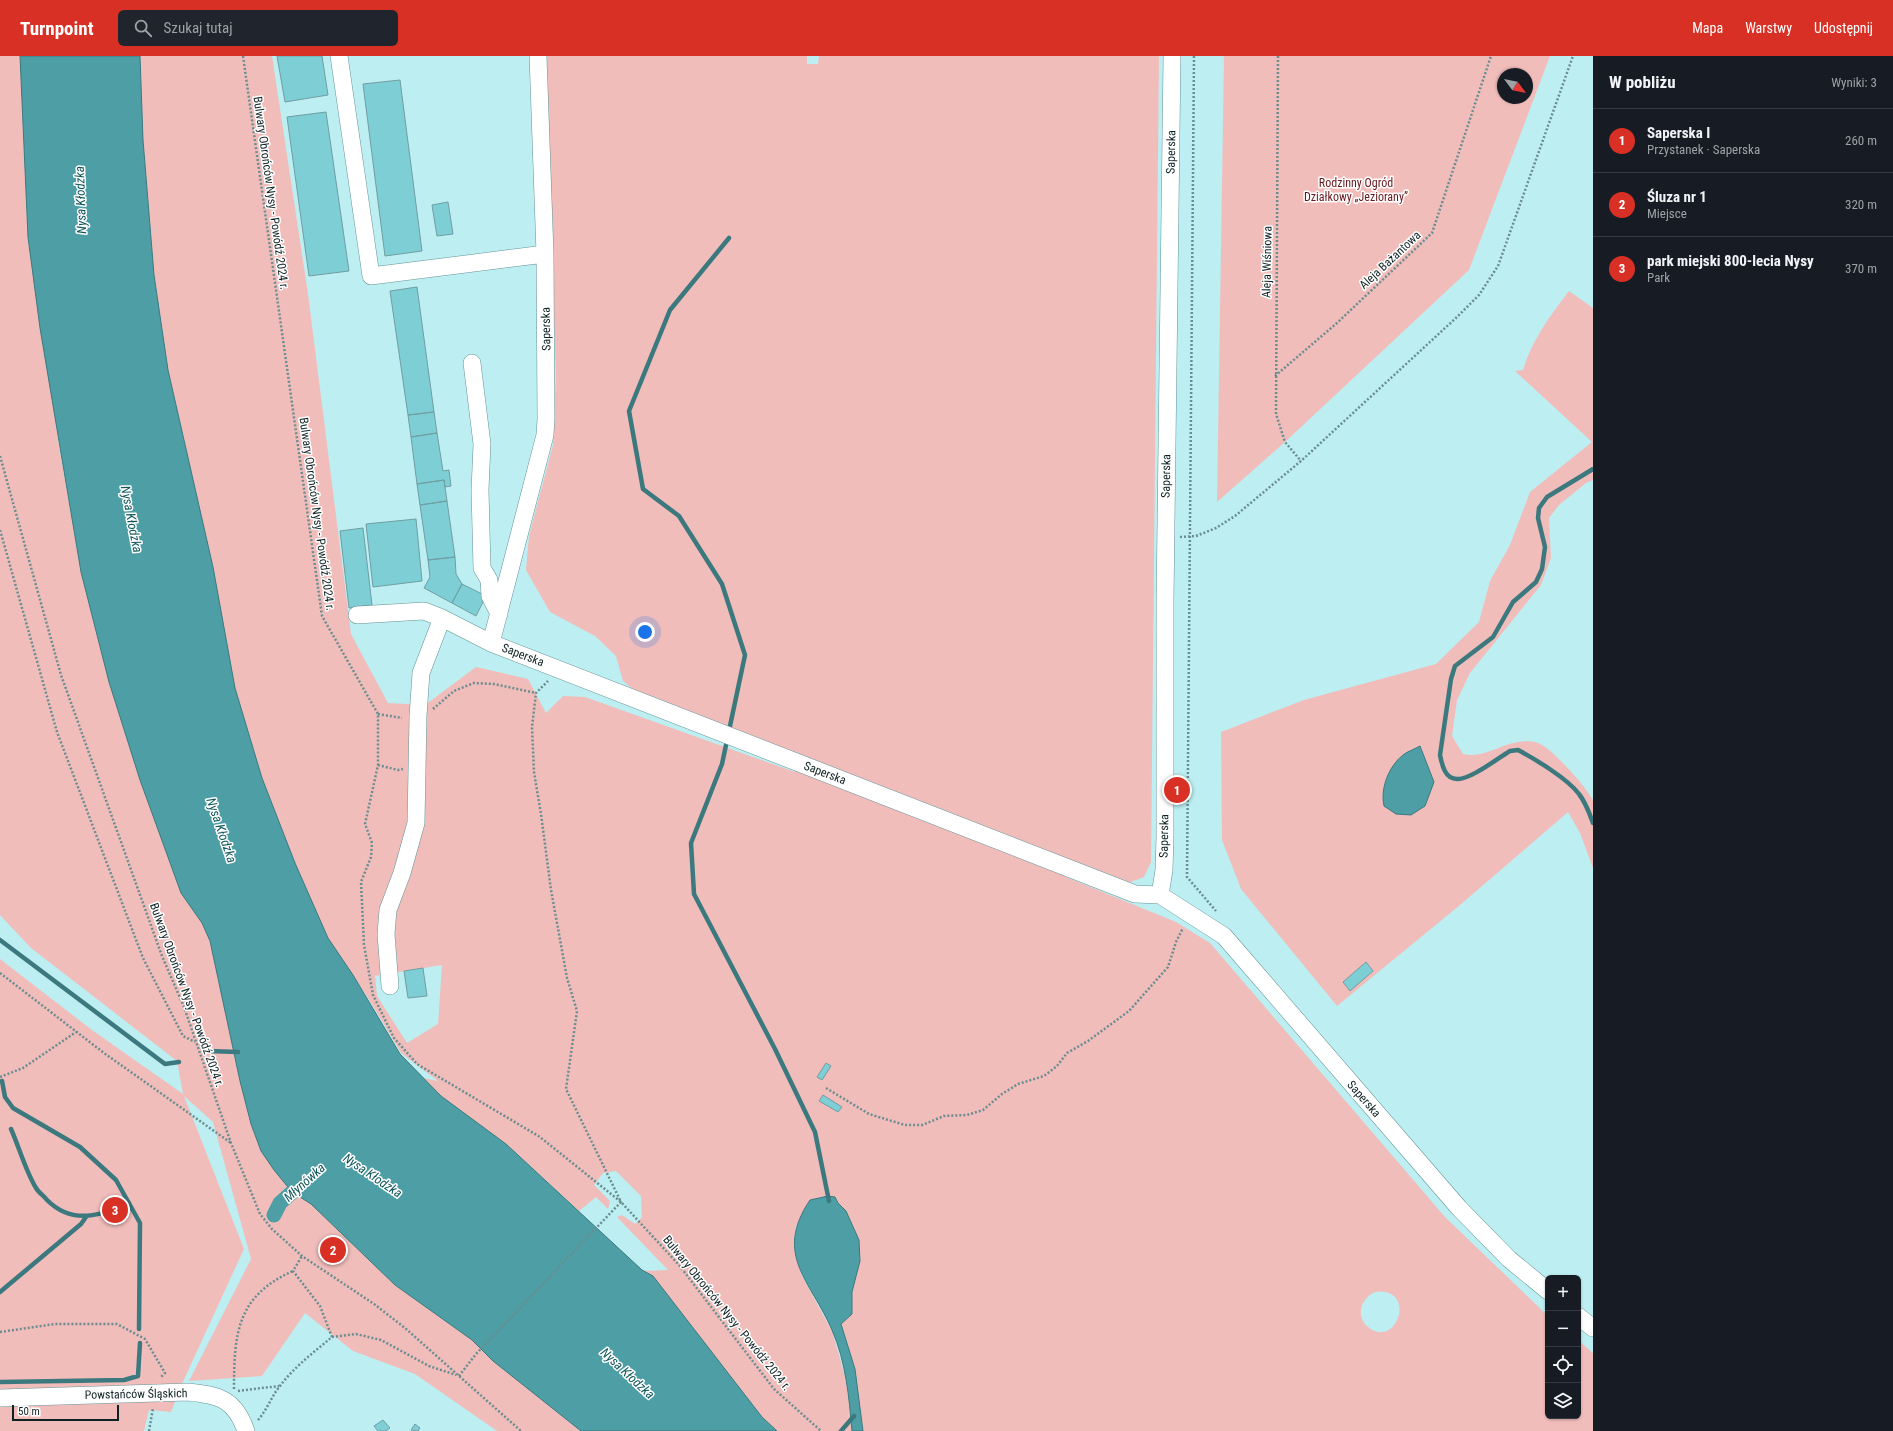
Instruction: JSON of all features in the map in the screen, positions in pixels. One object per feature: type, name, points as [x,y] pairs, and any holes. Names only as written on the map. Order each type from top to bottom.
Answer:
[{"type":"street","points":[[339,56],[371,276],[545,254]]},
{"type":"street","name":"Saperska","points":[[492,643],[545,435],[547,372],[545,254],[538,56]]},
{"type":"street","name":"Saperska","points":[[1160,895],[1164,870],[1165,837],[1166,538],[1172,56]]},
{"type":"street","points":[[472,363],[482,444],[480,490],[482,568],[489,580],[490,596],[499,614]]},
{"type":"street","name":"Saperska","points":[[357,615],[424,611],[442,618],[492,643],[1135,894],[1160,895],[1224,936],[1459,1208],[1509,1259],[1545,1289]]},
{"type":"street","points":[[390,986],[386,934],[388,910],[402,873],[416,823],[418,716],[421,673],[442,618]]},
{"type":"street","points":[[1581,1318],[1593,1328]]},
{"type":"street","name":"Powstańców Śląskich","points":[[0,1398],[155,1393],[208,1394],[224,1399],[234,1407],[250,1428]]},
{"type":"path","name":"Bulwary Obrońców Nysy - Powódź 2024 r.","points":[[243,56],[322,616],[378,714],[378,764],[365,824],[372,843],[370,857],[362,882],[364,945],[373,995],[394,1038],[417,1064],[522,1125],[621,1202],[679,1265],[774,1389],[821,1431]]},
{"type":"path","points":[[1194,56],[1187,877],[1224,921],[1224,936]]},
{"type":"path","name":"Aleja Wiśniowa","points":[[1278,56],[1275,376],[1276,414],[1285,442],[1301,461]]},
{"type":"path","name":"Aleja Bażantowa","points":[[1275,376],[1337,323],[1432,233],[1491,56]]},
{"type":"path","points":[[1166,538],[1190,537],[1216,528],[1236,516],[1301,461],[1457,317],[1488,282],[1498,266],[1573,56]]},
{"type":"path","name":"Bulwary Obrońców Nysy - Powódź 2024 r.","points":[[0,456],[61,675],[162,956],[184,1007],[194,1042],[231,1143],[260,1214],[272,1229],[302,1256],[374,1304],[521,1431]]},
{"type":"path","points":[[0,530],[57,732],[144,958],[183,1036],[194,1042]]},
{"type":"path","points":[[250,1428],[264,1414],[279,1386],[303,1361],[332,1337],[356,1334],[381,1340],[428,1366],[459,1376],[476,1354],[603,1223],[621,1202],[566,1089],[577,1011],[567,978],[551,890],[542,814],[534,772],[532,727],[536,693],[494,684],[474,683],[454,691],[431,711],[418,716],[400,718],[378,714]]},
{"type":"path","points":[[378,764],[398,770],[417,765]]},
{"type":"path","points":[[826,1088],[869,1114],[905,1125],[922,1126],[944,1116],[967,1115],[983,1110],[1002,1094],[1018,1084],[1044,1076],[1057,1066],[1067,1053],[1088,1041],[1129,1011],[1168,967],[1176,942],[1189,914]]},
{"type":"path","points":[[0,973],[77,1032],[231,1143]]},
{"type":"path","points":[[0,1077],[23,1068],[77,1032]]},
{"type":"path","points":[[279,1386],[234,1391],[234,1355],[238,1331],[244,1313],[254,1296],[275,1278],[293,1270],[302,1256]]},
{"type":"path","points":[[293,1270],[320,1306],[332,1337]]},
{"type":"path","points":[[0,1332],[55,1324],[117,1324],[145,1339],[165,1373],[155,1383],[155,1393],[149,1431]]},
{"type":"green space","points":[[0,56],[20,56],[28,237],[60,452],[81,572],[109,682],[140,780],[181,893],[202,923],[210,941],[240,1081],[251,1124],[261,1151],[292,1192],[311,1204],[395,1285],[472,1340],[493,1361],[581,1431],[497,1431],[415,1374],[353,1351],[305,1313],[262,1376],[189,1381],[251,1259],[213,1122],[184,1096],[244,1249],[181,1386],[171,1412],[149,1410],[144,1431],[0,1431],[0,959],[92,1030],[183,1094],[177,1061],[31,948],[0,915]]},
{"type":"green space","points":[[140,56],[272,56],[308,294],[351,634],[388,703],[425,705],[476,667],[528,679],[546,713],[563,696],[585,697],[795,772],[800,758],[640,695],[623,681],[616,656],[595,636],[550,612],[526,570],[529,536],[553,445],[556,375],[545,56],[807,56],[807,64],[818,64],[819,56],[1159,56],[1151,862],[1144,877],[1128,883],[1073,862],[1066,877],[1176,922],[1210,943],[1445,1217],[1545,1313],[1545,1419],[1581,1419],[1581,1343],[1593,1353],[1593,1431],[863,1431],[855,1369],[841,1324],[852,1314],[852,1292],[860,1261],[859,1240],[846,1211],[838,1203],[835,1197],[828,1196],[820,1199],[796,1226],[794,1240],[801,1274],[832,1331],[847,1383],[852,1431],[777,1431],[762,1417],[653,1276],[642,1271],[668,1270],[617,1217],[622,1215],[635,1224],[642,1217],[641,1196],[616,1171],[603,1173],[594,1185],[610,1201],[608,1209],[596,1197],[579,1211],[506,1144],[441,1096],[423,1078],[438,1081],[401,1053],[368,998],[327,938],[295,863],[262,778],[235,688],[213,567],[168,370],[154,275],[143,140]],"holes":[[[442,965],[438,1024],[407,1043],[377,996],[375,976]],[[1375,1292],[1388,1293],[1396,1298],[1399,1307],[1398,1316],[1394,1325],[1387,1331],[1378,1332],[1368,1327],[1364,1323],[1361,1308],[1366,1298]]]},
{"type":"green space","name":"Rodzinny Ogród Działkowy „Jeziorany”","points":[[1224,56],[1550,56],[1533,101],[1533,68],[1497,68],[1497,104],[1532,104],[1469,270],[1285,442],[1217,502]]},
{"type":"green space","points":[[1569,291],[1593,308],[1593,480],[1586,483],[1559,505],[1549,518],[1551,558],[1541,585],[1470,673],[1457,700],[1452,736],[1463,754],[1478,755],[1512,743],[1528,741],[1536,742],[1544,746],[1560,760],[1593,800],[1593,868],[1580,833],[1568,812],[1460,905],[1337,1006],[1241,889],[1222,840],[1221,732],[1304,700],[1436,664],[1479,622],[1490,581],[1510,545],[1530,492],[1592,442],[1515,371],[1523,370],[1536,338]]},
{"type":"water","name":"Nysa Kłodzka","points":[[20,56],[140,56],[143,140],[154,275],[168,370],[213,567],[235,688],[262,778],[295,863],[328,938],[353,975],[400,1054],[441,1096],[506,1144],[642,1270],[653,1276],[762,1417],[777,1431],[581,1431],[493,1361],[472,1340],[395,1285],[311,1204],[292,1192],[261,1151],[251,1124],[240,1081],[210,941],[202,923],[181,893],[140,780],[109,682],[81,572],[40,328],[28,237]]},
{"type":"water","points":[[1420,746],[1434,782],[1425,806],[1411,815],[1396,814],[1384,806],[1383,792],[1387,778],[1398,760],[1405,754]]},
{"type":"water","points":[[828,1196],[835,1197],[838,1203],[846,1211],[859,1240],[860,1261],[852,1292],[852,1314],[841,1324],[855,1369],[863,1431],[852,1431],[850,1405],[841,1354],[824,1313],[799,1267],[795,1252],[795,1237],[799,1219],[810,1200]]},
{"type":"building","points":[[277,56],[322,56],[328,95],[285,102]]},
{"type":"building","points":[[400,80],[422,251],[385,256],[363,84]]},
{"type":"building","points":[[326,112],[349,271],[309,276],[287,117]]},
{"type":"building","points":[[448,202],[453,234],[437,236],[432,205]]},
{"type":"building","points":[[417,287],[434,412],[408,415],[390,291]]},
{"type":"building","points":[[434,412],[437,433],[411,437],[408,415]]},
{"type":"building","points":[[437,433],[443,471],[449,470],[451,486],[445,487],[444,480],[417,484],[411,437]]},
{"type":"building","points":[[444,480],[447,501],[420,505],[417,484]]},
{"type":"building","points":[[447,501],[455,557],[428,560],[420,505]]},
{"type":"building","points":[[416,519],[422,581],[373,587],[366,524]]},
{"type":"building","points":[[363,528],[372,605],[349,608],[340,531]]},
{"type":"building","points":[[455,557],[456,574],[462,584],[452,603],[424,588],[430,577],[428,560]]},
{"type":"building","points":[[462,584],[486,596],[476,616],[452,603]]},
{"type":"building","points":[[1366,962],[1373,971],[1350,991],[1343,982]]},
{"type":"building","points":[[423,968],[427,996],[408,998],[404,971]]},
{"type":"building","points":[[826,1063],[831,1066],[822,1080],[817,1077]]},
{"type":"building","points":[[823,1095],[842,1107],[838,1112],[819,1101]]},
{"type":"building","points":[[383,1420],[390,1428],[386,1431],[378,1431],[374,1426]]},
{"type":"building","points":[[415,1424],[420,1428],[418,1431],[411,1430]]},
{"type":"waterway","points":[[729,238],[670,310],[629,411],[643,489],[679,516],[722,584],[745,655],[722,764],[691,843],[694,894],[775,1049],[815,1132],[829,1201]]},
{"type":"waterway","points":[[1593,469],[1547,497],[1539,508],[1538,518],[1545,547],[1542,569],[1536,582],[1513,602],[1493,637],[1455,666],[1451,679],[1440,755],[1443,767],[1447,774],[1450,777],[1457,779],[1469,776],[1510,751],[1518,750],[1551,770],[1574,788],[1584,801],[1593,823]]},
{"type":"waterway","points":[[0,940],[165,1064],[179,1062]]},
{"type":"waterway","points":[[208,1051],[238,1052]]},
{"type":"waterway","points":[[2,1081],[5,1097],[13,1108],[80,1147],[116,1180],[140,1223],[139,1329]]},
{"type":"waterway","points":[[11,1129],[32,1182],[47,1200],[57,1208],[66,1213],[86,1216],[107,1212],[129,1203]]},
{"type":"waterway","name":"Młynówka","points":[[274,1215],[280,1203],[307,1179]]},
{"type":"waterway","points":[[0,1292],[81,1224],[86,1217]]},
{"type":"waterway","points":[[0,1382],[124,1380],[138,1376],[140,1343]]},
{"type":"waterway","points":[[841,1431],[854,1416]]},
{"type":"place","name":"Saperska I","points":[[1177,790]]},
{"type":"place","name":"park miejski 800-lecia Nysy","points":[[115,1210]]},
{"type":"place","name":"Śluza nr 1","points":[[333,1250]]}]
